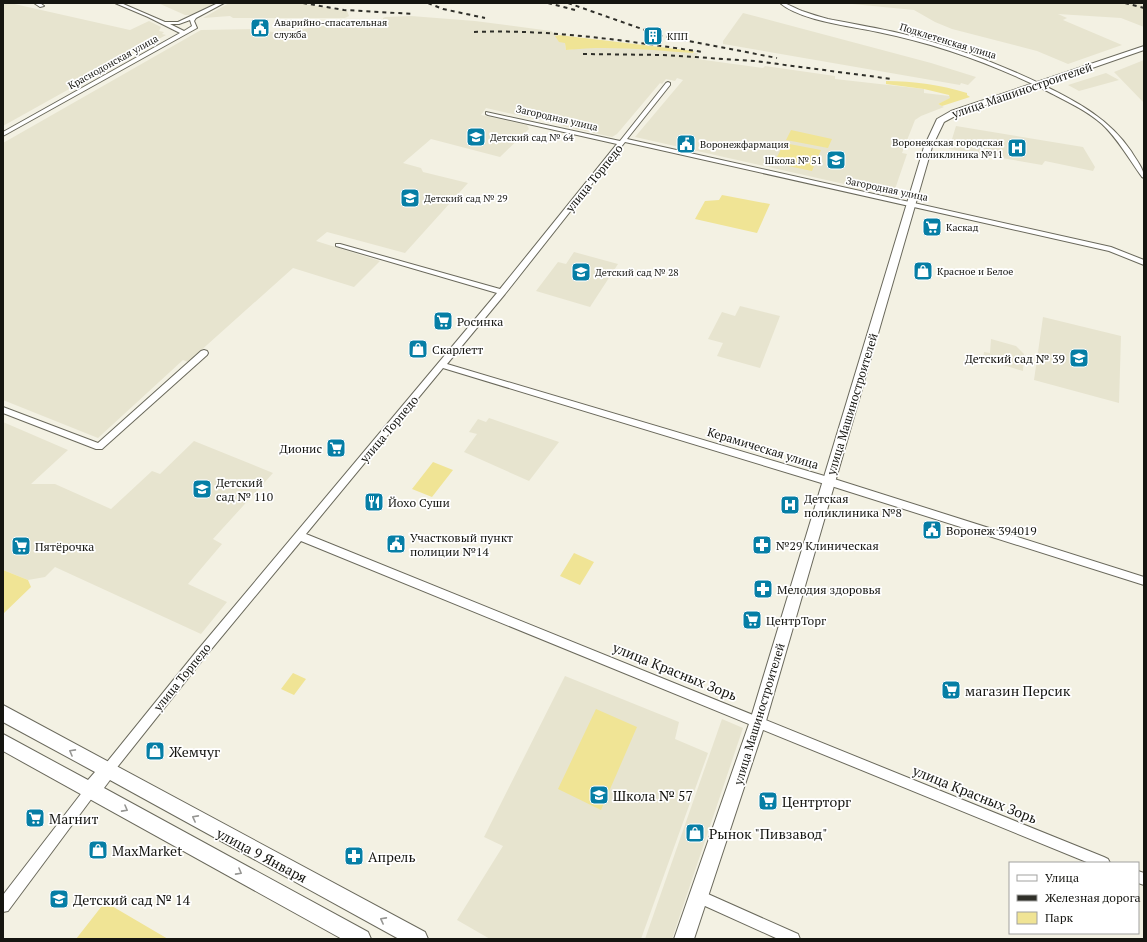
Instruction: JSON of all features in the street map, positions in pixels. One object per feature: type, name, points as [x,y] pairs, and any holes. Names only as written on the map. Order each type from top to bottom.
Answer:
[{"type":"street","points":[[36,3],[42,6]]},
{"type":"street","points":[[117,3],[150,16],[183,33]]},
{"type":"street","points":[[164,23],[179,23],[222,3]]},
{"type":"street","name":"Подклетенская улица","points":[[782,3],[802,12],[895,34],[990,62],[1038,84],[1082,107],[1100,119],[1110,128],[1144,176]]},
{"type":"street","name":"Краснодонская улица","points":[[3,134],[195,27],[192,20],[194,17]]},
{"type":"street","name":"улица Машиностроителей","points":[[684,939],[758,721],[928,147],[940,121],[954,113],[1144,48]]},
{"type":"street","name":"улица Торпедо","points":[[107,771],[200,655],[502,292],[668,84]]},
{"type":"street","name":"Загородная улица","points":[[488,113],[1111,249],[1144,263]]},
{"type":"street","points":[[338,245],[502,292]]},
{"type":"street","points":[[3,410],[99,447],[204,353]]},
{"type":"street","name":"Керамическая улица","points":[[442,365],[828,481],[1144,581]]},
{"type":"street","name":"улица Красных Зорь","points":[[300,536],[1102,862]]},
{"type":"street","name":"улица 9 Января","points":[[3,714],[418,939]]},
{"type":"street","name":"улица 9 Января","points":[[3,742],[361,939]]},
{"type":"street","points":[[3,906],[107,771]]},
{"type":"street","points":[[699,896],[792,939]]},
{"type":"shaded area","points":[[3,3],[10,3],[130,30],[149,21],[161,27],[159,31],[164,32],[162,34],[166,35],[3,126]]},
{"type":"shaded area","points":[[158,3],[217,3],[193,15],[185,15]]},
{"type":"shaded area","points":[[229,3],[299,3],[347,11],[349,16],[345,18],[233,18],[230,16],[203,18]]},
{"type":"shaded area","points":[[842,3],[1139,3],[1144,6],[1144,27],[1121,18],[1058,14],[1067,18],[1063,20],[1122,45],[1068,64],[1037,51],[952,29],[935,22],[914,10]]},
{"type":"shaded area","points":[[743,13],[931,63],[976,77],[968,85],[961,83],[960,85],[723,44],[723,41]]},
{"type":"shaded area","points":[[411,16],[475,21],[551,31],[565,42],[566,50],[592,47],[619,47],[698,53],[695,59],[763,68],[765,66],[835,76],[835,79],[924,89],[924,93],[950,96],[951,98],[938,104],[944,107],[915,120],[902,153],[907,154],[893,195],[635,137],[683,80],[677,78],[675,81],[666,79],[662,84],[660,83],[617,134],[612,137],[563,126],[560,122],[541,118],[539,120],[486,108],[481,115],[527,125],[529,129],[500,157],[431,139],[403,163],[421,168],[423,172],[468,183],[405,253],[327,232],[316,241],[380,261],[354,287],[293,268],[188,362],[183,360],[98,438],[3,400],[3,143],[201,30],[256,29],[284,34],[322,25],[335,23],[338,25],[360,20],[370,20],[374,25],[383,24],[383,18],[385,17]]},
{"type":"shaded area","points":[[1144,60],[1144,103],[1114,72]]},
{"type":"shaded area","points":[[1106,73],[1119,80],[1079,91],[1068,85]]},
{"type":"shaded area","name":"Воронежская городская поликлиника №11","points":[[956,126],[1083,147],[1095,167],[1093,171],[1045,161],[1042,165],[949,149]]},
{"type":"shaded area","name":"Детский сад № 28","points":[[574,252],[618,264],[590,307],[536,291],[558,262],[566,264]]},
{"type":"shaded area","points":[[740,306],[780,316],[760,368],[717,356],[723,343],[708,339],[722,312],[735,316]]},
{"type":"shaded area","name":"Детский сад № 39","points":[[1043,317],[1121,336],[1119,403],[1034,380]]},
{"type":"shaded area","points":[[991,339],[1016,346],[1024,354],[1023,371],[983,359],[984,352],[990,353]]},
{"type":"shaded area","points":[[489,418],[559,442],[529,481],[464,452],[477,434],[469,432],[478,419],[486,422]]},
{"type":"shaded area","points":[[3,422],[68,450],[31,484],[55,484],[111,509],[152,471],[160,474],[194,441],[273,473],[213,539],[222,544],[188,584],[227,602],[201,634],[55,567],[45,577],[28,580],[3,570]]},
{"type":"shaded area","name":"Школа № 57","points":[[565,676],[679,722],[675,739],[708,753],[641,939],[490,939],[457,920],[503,846],[484,837]]},
{"type":"shaded area","name":"Рынок \"Пивзавод\"","points":[[722,719],[743,728],[672,939],[645,939]]},
{"type":"green space","points":[[559,35],[694,51],[693,53],[614,48],[566,50],[565,43],[559,42],[555,36]]},
{"type":"green space","points":[[886,81],[938,86],[967,93],[970,97],[942,106],[938,104],[950,98],[949,95],[924,89],[886,84]]},
{"type":"green space","points":[[791,130],[832,139],[828,148],[786,140]]},
{"type":"green space","points":[[784,143],[821,150],[812,171],[774,163]]},
{"type":"green space","points":[[722,195],[770,204],[757,233],[695,219],[705,201],[719,200]]},
{"type":"green space","points":[[433,462],[453,470],[432,497],[412,489]]},
{"type":"green space","points":[[574,553],[594,562],[580,585],[560,576]]},
{"type":"green space","points":[[3,570],[28,580],[31,587],[3,614]]},
{"type":"green space","points":[[293,673],[306,679],[294,695],[281,689]]},
{"type":"green space","points":[[596,709],[637,727],[601,810],[558,789]]},
{"type":"green space","points":[[105,902],[168,939],[76,939]]},
{"type":"railway","points":[[303,3],[344,10],[414,14]]},
{"type":"railway","points":[[428,3],[443,9],[485,18]]},
{"type":"railway","points":[[548,3],[575,10]]},
{"type":"railway","points":[[568,3],[662,36],[777,58]]},
{"type":"railway","points":[[1125,3],[1144,8]]},
{"type":"railway","points":[[474,32],[532,32],[560,34],[703,52]]},
{"type":"railway","points":[[583,54],[663,55],[755,61],[892,79]]},
{"type":"place","name":"Аварийно-спасательная служба","points":[[260,28]]},
{"type":"place","name":"КПП","points":[[653,36]]},
{"type":"place","name":"Детский сад № 64","points":[[476,137]]},
{"type":"place","name":"Воронежфармация","points":[[686,144]]},
{"type":"place","name":"Воронежская городская поликлиника №11","points":[[1017,148]]},
{"type":"place","name":"Школа № 51","points":[[836,160]]},
{"type":"place","name":"Детский сад № 29","points":[[410,198]]},
{"type":"place","name":"Каскад","points":[[932,227]]},
{"type":"place","name":"Красное и Белое","points":[[923,271]]},
{"type":"place","name":"Детский сад № 28","points":[[581,272]]},
{"type":"place","name":"Росинка","points":[[443,321]]},
{"type":"place","name":"Скарлетт","points":[[418,349]]},
{"type":"place","name":"Детский сад № 39","points":[[1079,358]]},
{"type":"place","name":"Дионис","points":[[336,448]]},
{"type":"place","name":"Детский сад № 110","points":[[202,489]]},
{"type":"place","name":"Йохо Суши","points":[[374,502]]},
{"type":"place","name":"Детская поликлиника №8","points":[[790,505]]},
{"type":"place","name":"Воронеж 394019","points":[[932,530]]},
{"type":"place","name":"Участковый пункт полиции №14","points":[[396,544]]},
{"type":"place","name":"№29 Клиническая","points":[[762,545]]},
{"type":"place","name":"Пятёрочка","points":[[21,546]]},
{"type":"place","name":"Мелодия здоровья","points":[[763,589]]},
{"type":"place","name":"ЦентрТорг","points":[[752,620]]},
{"type":"place","name":"магазин Персик","points":[[951,690]]},
{"type":"place","name":"Жемчуг","points":[[155,751]]},
{"type":"place","name":"Школа № 57","points":[[599,795]]},
{"type":"place","name":"Центрторг","points":[[768,801]]},
{"type":"place","name":"Магнит","points":[[35,818]]},
{"type":"place","name":"Рынок \"Пивзавод\"","points":[[695,833]]},
{"type":"place","name":"MaxMarket","points":[[98,850]]},
{"type":"place","name":"Апрель","points":[[354,856]]},
{"type":"place","name":"Детский сад № 14","points":[[59,899]]}]
